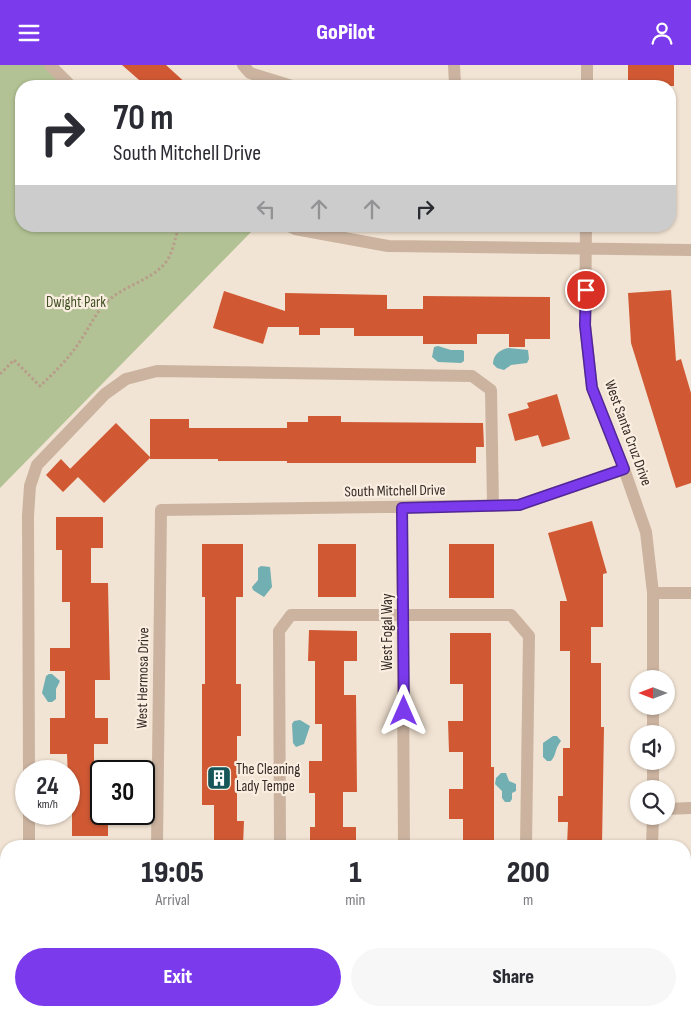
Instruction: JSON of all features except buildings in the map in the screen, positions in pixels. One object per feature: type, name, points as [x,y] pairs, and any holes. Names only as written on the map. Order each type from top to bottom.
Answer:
[{"type":"street","points":[[50,65],[65,80]]},
{"type":"street","points":[[243,65],[250,73],[273,80]]},
{"type":"street","points":[[454,65],[455,80]]},
{"type":"street","points":[[587,65],[587,80]]},
{"type":"street","points":[[311,232],[388,246],[586,247],[691,250]]},
{"type":"street","name":"West Santa Cruz Drive","points":[[586,232],[585,325],[592,388],[624,469],[646,532],[653,593],[653,670]]},
{"type":"street","points":[[28,760],[28,516],[30,486],[37,465],[105,394],[126,379],[157,371],[472,376],[491,390],[493,506]]},
{"type":"street","name":"South Mitchell Drive","points":[[161,510],[519,505],[624,469]]},
{"type":"street","name":"West Fogal Way","points":[[402,508],[404,840]]},
{"type":"street","name":"West Hermosa Drive","points":[[157,840],[161,510]]},
{"type":"street","points":[[653,593],[691,593]]},
{"type":"street","points":[[280,840],[279,631],[291,615],[511,615],[529,636],[526,840]]},
{"type":"street","points":[[675,809],[691,808]]},
{"type":"street","points":[[29,825],[29,840]]},
{"type":"street","points":[[652,840],[653,825]]},
{"type":"path","points":[[0,374],[14,361],[40,386],[77,346],[101,308],[115,293],[150,275],[166,262],[178,232]]},
{"type":"green space","name":"Dwight Park","points":[[0,65],[50,65],[65,80],[15,80],[15,232],[251,232],[0,488]]},
{"type":"water","points":[[438,346],[464,351],[464,361],[461,363],[438,362],[432,357],[434,347]]},
{"type":"water","points":[[509,348],[528,350],[529,359],[527,363],[511,365],[504,370],[497,368],[493,364],[496,355],[500,351]]},
{"type":"water","points":[[261,566],[270,567],[272,587],[264,597],[253,590],[252,587],[258,580],[258,568]]},
{"type":"water","points":[[52,674],[60,681],[56,689],[56,699],[52,702],[48,702],[42,693],[46,676]]},
{"type":"water","points":[[300,720],[310,726],[304,744],[296,747],[293,743],[292,724],[294,721]]},
{"type":"water","points":[[553,736],[557,736],[561,741],[553,759],[547,761],[543,757],[543,743]]},
{"type":"water","points":[[501,773],[506,773],[509,781],[516,784],[516,791],[512,793],[510,802],[505,802],[502,798],[502,791],[495,784],[496,778]]},
{"type":"place","name":"The Cleaning Lady Tempe","points":[[219,778]]},
{"type":"route","points":[[404,711],[402,508],[519,505],[624,469],[592,388],[585,325],[586,290]]}]
